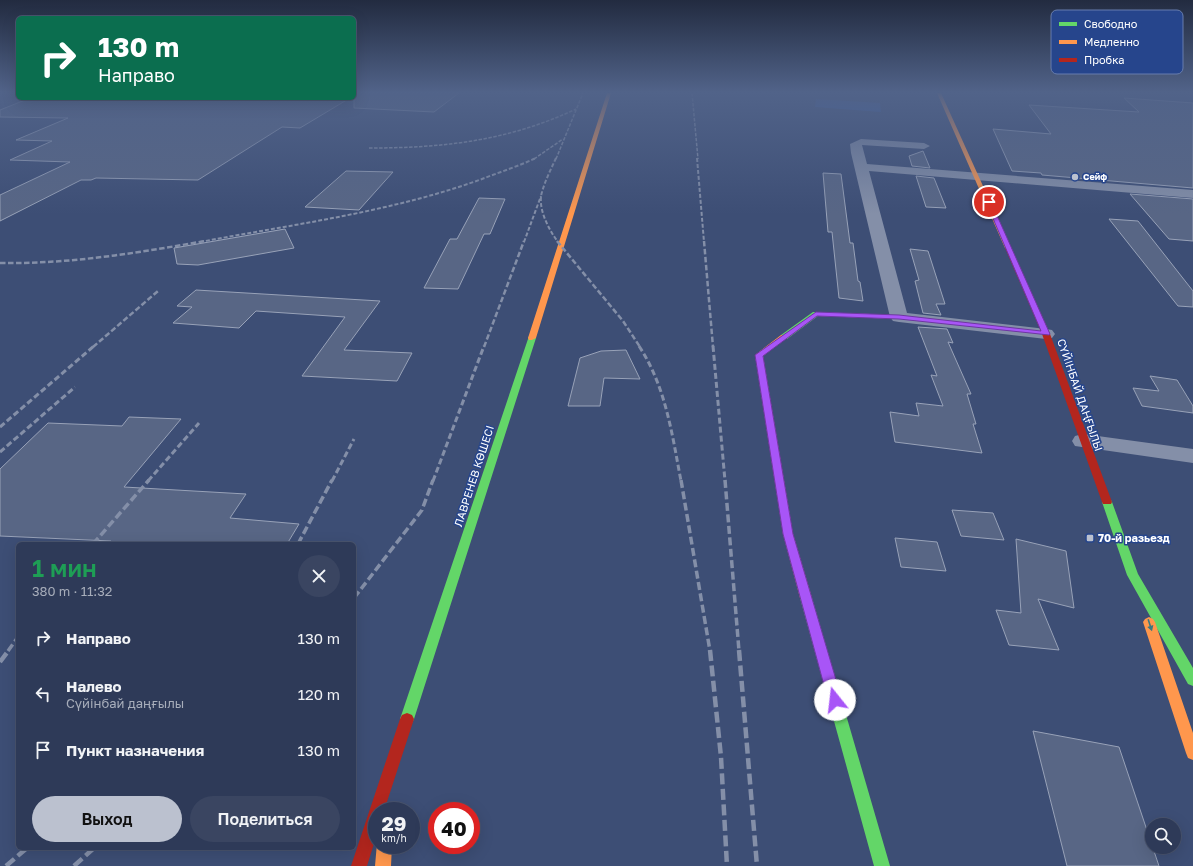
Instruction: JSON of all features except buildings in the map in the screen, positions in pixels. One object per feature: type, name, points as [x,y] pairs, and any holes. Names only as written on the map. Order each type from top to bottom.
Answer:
[{"type":"main road","name":"ЛАВРЕНЕВ КӨШЕСІ","points":[[359,866],[562,247],[597,133]]},
{"type":"main road","name":"СҮЙІНБАЙ ДАҢҒЫЛЫ","points":[[958,133],[1046,334],[1133,575],[1193,680]]},
{"type":"main road","points":[[882,866],[788,534],[759,355],[816,314],[899,317]]},
{"type":"main road","points":[[1133,575],[1193,753]]},
{"type":"main road","points":[[387,802],[388,777]]},
{"type":"main road","points":[[383,866],[384,854]]},
{"type":"street","points":[[924,146],[861,142],[856,144],[899,317],[1046,334]]},
{"type":"street","points":[[862,168],[977,175],[1193,194]]},
{"type":"street","points":[[1084,441],[1193,456]]},
{"type":"railway","points":[[369,148],[396,148],[449,144],[507,133]]},
{"type":"railway","points":[[556,159],[566,133]]},
{"type":"railway","points":[[696,133],[698,159]]},
{"type":"railway","points":[[535,159],[563,139]]},
{"type":"railway","points":[[556,158],[542,192],[541,205],[542,212],[558,242]]},
{"type":"railway","points":[[697,158],[704,242]]},
{"type":"railway","points":[[200,242],[378,209],[448,190],[482,179],[535,159]]},
{"type":"railway","points":[[524,242],[541,196]]},
{"type":"railway","points":[[0,263],[78,260],[154,250],[205,241]]},
{"type":"railway","points":[[484,347],[524,241]]},
{"type":"railway","points":[[557,241],[623,321],[640,347]]},
{"type":"railway","points":[[704,241],[713,347]]},
{"type":"railway","points":[[93,347],[158,291]]},
{"type":"railway","points":[[0,427],[94,346]]},
{"type":"railway","points":[[433,481],[484,346]]},
{"type":"railway","points":[[639,346],[656,378],[662,394],[671,428],[681,481]]},
{"type":"railway","points":[[713,346],[725,481]]},
{"type":"railway","points":[[0,452],[75,387]]},
{"type":"railway","points":[[148,481],[199,423]]},
{"type":"railway","points":[[332,481],[354,439]]},
{"type":"railway","points":[[95,542],[149,480]]},
{"type":"railway","points":[[299,542],[332,480]]},
{"type":"railway","points":[[356,595],[422,510],[433,480]]},
{"type":"railway","points":[[681,480],[710,651]]},
{"type":"railway","points":[[725,480],[739,651]]},
{"type":"railway","points":[[8,651],[16,640]]},
{"type":"railway","points":[[0,662],[9,650]]},
{"type":"railway","points":[[710,650],[721,757],[727,866]]},
{"type":"railway","points":[[739,650],[757,866]]},
{"type":"railway","points":[[6,866],[25,850]]},
{"type":"railway","points":[[74,866],[92,850]]},
{"type":"traffic: fast","points":[[784,337],[816,314],[899,317]]},
{"type":"traffic: fast","points":[[407,719],[532,338]]},
{"type":"traffic: fast","points":[[1107,502],[1133,575],[1193,680]]},
{"type":"traffic: fast","points":[[806,598],[882,866]]},
{"type":"traffic: slow","points":[[532,338],[596,133]]},
{"type":"traffic: slow","points":[[957,133],[1008,248]]},
{"type":"traffic: slow","points":[[784,337],[759,355],[788,534],[806,598]]},
{"type":"traffic: slow","points":[[1149,622],[1193,753]]},
{"type":"traffic: slow","points":[[383,866],[384,854]]},
{"type":"traffic: jam","points":[[1008,248],[1046,334],[1107,502]]},
{"type":"traffic: jam","points":[[359,866],[407,719]]},
{"type":"place","name":"Сейф","points":[[1075,177]]},
{"type":"place","name":"70-й разьезд","points":[[1090,538]]},
{"type":"route","points":[[835,700],[788,534],[759,355],[816,314],[899,317],[1046,334],[989,202]]}]
